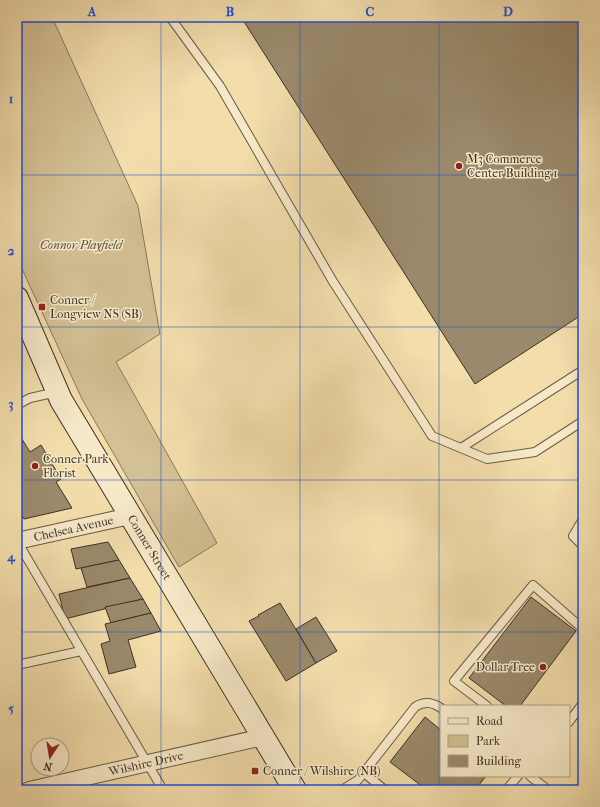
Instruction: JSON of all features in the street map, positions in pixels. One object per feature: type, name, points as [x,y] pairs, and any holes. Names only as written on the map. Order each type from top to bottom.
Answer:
[{"type":"main road","name":"Conner Street","points":[[17,298],[57,392],[295,790]]},
{"type":"street","name":"Chelsea Avenue","points":[[17,541],[130,516]]},
{"type":"street","name":"Wilshire Drive","points":[[29,790],[146,762],[262,737]]},
{"type":"lane","points":[[170,17],[220,86],[332,280],[432,436],[487,459],[535,452],[583,421]]},
{"type":"lane","points":[[461,448],[583,370]]},
{"type":"lane","points":[[17,405],[30,398],[57,392]]},
{"type":"lane","points":[[583,519],[573,536],[583,546]]},
{"type":"lane","points":[[17,541],[163,790]]},
{"type":"lane","points":[[486,705],[454,681],[533,585],[583,629]]},
{"type":"lane","points":[[17,665],[81,651]]},
{"type":"lane","points":[[342,790],[358,780],[415,707],[422,702],[436,704],[440,707]]},
{"type":"lane","points":[[570,721],[583,703]]},
{"type":"lane","points":[[364,773],[385,790]]},
{"type":"lane","points":[[506,790],[517,777]]},
{"type":"lane","points":[[531,777],[548,790]]},
{"type":"green space","name":"Connor Playfield","points":[[17,17],[52,17],[138,206],[160,334],[116,362],[217,543],[179,567],[82,399],[17,258]]},
{"type":"building","name":"M3 Commerce Center Building 1","points":[[241,17],[583,17],[583,314],[475,384]]},
{"type":"building","name":"Conner Park Florist","points":[[17,431],[30,452],[41,445],[61,479],[56,482],[72,508],[24,519],[17,507]]},
{"type":"building","points":[[108,542],[119,560],[76,569],[71,549]]},
{"type":"building","points":[[119,560],[130,578],[87,587],[81,568]]},
{"type":"building","points":[[130,578],[143,599],[65,619],[59,594]]},
{"type":"building","points":[[531,597],[576,631],[521,705],[505,705],[469,678]]},
{"type":"building","points":[[143,599],[151,613],[111,623],[105,607]]},
{"type":"building","points":[[280,603],[316,663],[286,681],[249,621]]},
{"type":"building","points":[[151,613],[161,631],[128,640],[136,667],[109,674],[101,644],[110,641],[105,624]]},
{"type":"building","points":[[316,617],[337,651],[316,663],[296,629]]},
{"type":"building","points":[[425,717],[440,729],[440,777],[485,777],[475,790],[427,790],[390,762]]},
{"type":"place","name":"M3 Commerce Center Building 1","points":[[459,166]]},
{"type":"place","name":"Conner / Longview NS (SB)","points":[[42,307]]},
{"type":"place","name":"Conner Park Florist","points":[[35,466]]},
{"type":"place","name":"Dollar Tree","points":[[543,667]]},
{"type":"place","name":"Conner / Wilshire (NB)","points":[[255,771]]}]
